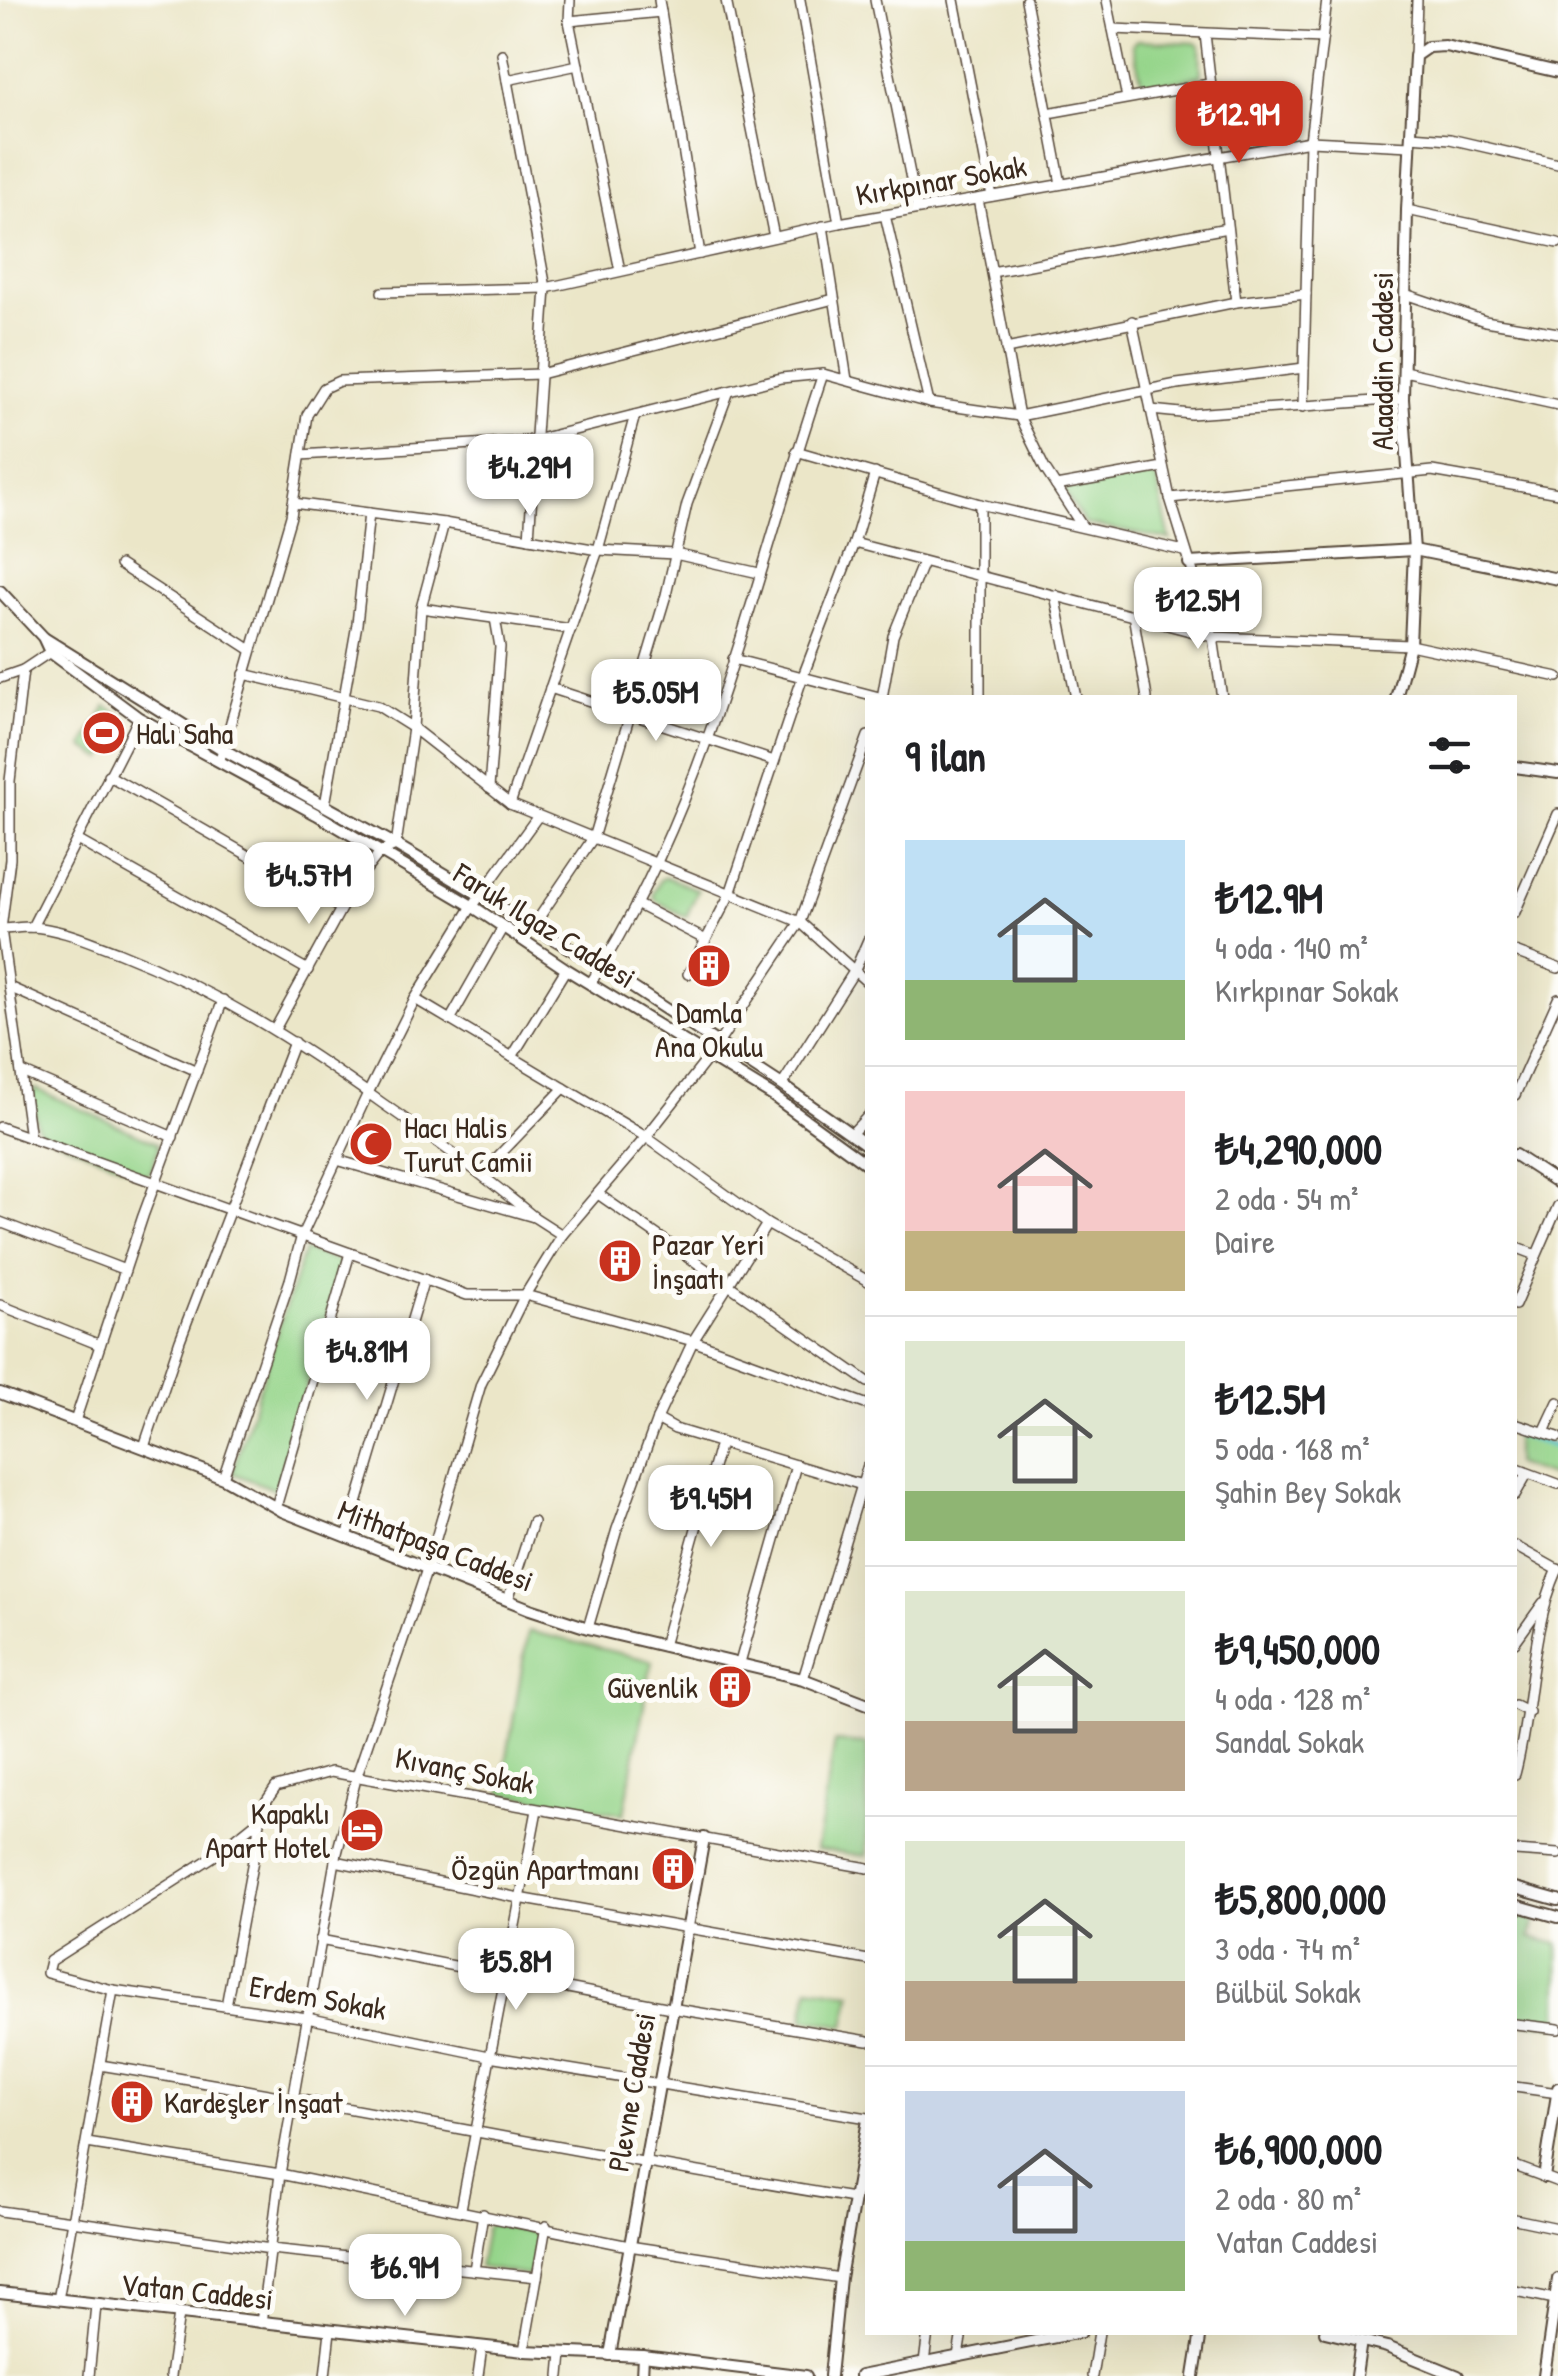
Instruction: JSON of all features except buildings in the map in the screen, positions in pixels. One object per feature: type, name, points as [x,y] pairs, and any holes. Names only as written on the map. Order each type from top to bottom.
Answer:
[{"type":"street","points":[[570,0],[569,22],[620,272]]},
{"type":"street","points":[[659,0],[700,254]]},
{"type":"street","points":[[726,0],[774,237]]},
{"type":"street","points":[[800,0],[839,223]]},
{"type":"street","points":[[876,0],[917,209]]},
{"type":"street","points":[[954,0],[992,196]]},
{"type":"street","points":[[1026,0],[1062,184]]},
{"type":"street","points":[[1107,0],[1127,98]]},
{"type":"street","points":[[1303,407],[1310,141],[1327,0]]},
{"type":"street","points":[[1415,56],[1417,0]]},
{"type":"street","points":[[569,22],[661,12]]},
{"type":"street","points":[[1113,28],[1322,38]]},
{"type":"street","points":[[1205,34],[1236,302]]},
{"type":"street","points":[[1415,56],[1428,46],[1445,46],[1558,72]]},
{"type":"street","points":[[502,54],[546,288],[529,538]]},
{"type":"street","name":"Alaaddin Caddesi","points":[[1397,695],[1410,645],[1414,550],[1403,399],[1415,56]]},
{"type":"street","points":[[507,80],[578,65]]},
{"type":"street","points":[[1048,113],[1209,84]]},
{"type":"street","name":"Kırkpınar Sokak","points":[[382,292],[546,288],[823,226],[1310,141],[1450,139],[1558,164]]},
{"type":"street","points":[[978,200],[1019,416],[1082,526]]},
{"type":"street","points":[[1407,210],[1558,243]]},
{"type":"street","points":[[885,215],[929,404]]},
{"type":"street","points":[[823,226],[848,380]]},
{"type":"street","points":[[992,272],[1227,228]]},
{"type":"street","points":[[1006,348],[1236,302],[1306,294]]},
{"type":"street","points":[[1408,295],[1485,321],[1558,332]]},
{"type":"street","points":[[218,763],[293,504],[307,415],[324,388],[338,382],[540,374],[834,299]]},
{"type":"street","points":[[1132,321],[1170,498],[1213,636],[1222,695]]},
{"type":"street","points":[[301,455],[535,440],[782,378],[822,374],[929,404],[1019,416],[1176,384],[1304,368]]},
{"type":"street","points":[[1404,371],[1558,405]]},
{"type":"street","points":[[590,984],[658,864],[733,659],[822,374]]},
{"type":"street","points":[[532,928],[593,838],[687,504],[729,391]]},
{"type":"street","points":[[1151,410],[1190,414],[1403,399]]},
{"type":"street","points":[[510,804],[598,550],[635,415]]},
{"type":"street","points":[[796,451],[980,504],[1184,551]]},
{"type":"street","points":[[1056,486],[1163,467]]},
{"type":"street","points":[[1170,498],[1432,471],[1558,493]]},
{"type":"street","points":[[688,974],[730,894],[803,676],[854,543],[874,473]]},
{"type":"street","points":[[293,504],[444,523],[598,550],[675,554],[759,574]]},
{"type":"street","points":[[980,504],[980,695]]},
{"type":"street","points":[[325,806],[358,624],[369,514]]},
{"type":"street","points":[[275,1029],[340,908],[380,852],[396,845],[413,728],[421,608],[444,523]]},
{"type":"street","points":[[854,543],[1213,636],[1410,645],[1558,677]]},
{"type":"street","points":[[1190,563],[1414,550],[1558,579]]},
{"type":"street","points":[[882,695],[892,636],[923,562]]},
{"type":"street","points":[[120,565],[251,650]]},
{"type":"street","name":"Faruk Ilgaz Caddesi","points":[[0,591],[43,637],[222,749],[396,845],[476,901],[504,927],[773,1096],[865,1163]]},
{"type":"street","points":[[1055,595],[1075,695]]},
{"type":"street","points":[[421,608],[571,629]]},
{"type":"street","points":[[1133,614],[1146,695]]},
{"type":"street","points":[[488,788],[500,647],[495,618]]},
{"type":"street","name":"Faruk Ilgaz Caddesi","points":[[43,637],[50,652],[139,718],[380,852],[601,967],[782,1084],[865,1144]]},
{"type":"street","points":[[0,678],[23,670],[50,652]]},
{"type":"street","points":[[733,659],[874,695]]},
{"type":"street","points":[[23,670],[6,770],[0,930],[30,1138]]},
{"type":"street","points":[[244,674],[378,706],[413,728],[510,804],[800,922],[865,980]]},
{"type":"street","points":[[550,688],[774,761]]},
{"type":"street","points":[[32,927],[139,718]]},
{"type":"street","points":[[261,2323],[280,2174],[335,1862],[357,1775],[427,1569],[481,1384],[525,1295],[562,1235],[709,1057],[800,922],[865,744]]},
{"type":"street","points":[[1517,767],[1558,773]]},
{"type":"street","points":[[108,775],[340,908]]},
{"type":"street","points":[[1517,907],[1558,814]]},
{"type":"street","points":[[223,1478],[302,1235],[336,1160],[415,999],[476,901],[538,816]]},
{"type":"street","points":[[77,840],[308,970]]},
{"type":"street","points":[[636,904],[706,940]]},
{"type":"street","points":[[0,930],[32,927],[77,936],[163,970],[223,1000],[275,1029],[368,1093],[562,1235]]},
{"type":"street","points":[[450,1020],[504,927]]},
{"type":"street","points":[[782,1084],[855,970],[865,947]]},
{"type":"street","points":[[1517,953],[1558,968]]},
{"type":"street","points":[[512,1057],[566,969]]},
{"type":"street","points":[[8,987],[197,1070]]},
{"type":"street","points":[[415,999],[646,1137],[767,1224],[865,1279]]},
{"type":"street","points":[[1517,1091],[1558,999]]},
{"type":"street","points":[[74,1421],[223,1000]]},
{"type":"street","points":[[0,1022],[14,1022]]},
{"type":"street","points":[[144,1447],[294,1042]]},
{"type":"street","points":[[22,1072],[172,1137]]},
{"type":"street","points":[[482,1174],[564,1088]]},
{"type":"street","points":[[852,1134],[865,1119]]},
{"type":"street","points":[[0,1127],[467,1294],[525,1295],[693,1341],[865,1403]]},
{"type":"street","points":[[1517,1156],[1558,1183]]},
{"type":"street","points":[[336,1160],[534,1217]]},
{"type":"street","points":[[598,1194],[865,1380]]},
{"type":"street","points":[[1517,1300],[1558,1206]]},
{"type":"street","points":[[0,1222],[125,1270]]},
{"type":"street","points":[[588,1628],[617,1529],[657,1419],[693,1341],[767,1224]]},
{"type":"street","points":[[1517,1248],[1536,1255]]},
{"type":"street","points":[[276,1507],[350,1253]]},
{"type":"street","points":[[347,1538],[424,1280]]},
{"type":"street","points":[[0,1305],[100,1345]]},
{"type":"street","name":"Mithatpaşa Caddesi","points":[[0,1393],[223,1478],[276,1507],[347,1538],[508,1600],[588,1628],[803,1679],[865,1703]]},
{"type":"street","points":[[1544,1432],[1558,1402]]},
{"type":"street","points":[[657,1419],[675,1429],[862,1485]]},
{"type":"street","points":[[1517,1423],[1558,1438]]},
{"type":"street","points":[[663,1646],[720,1442]]},
{"type":"street","points":[[739,1666],[796,1465]]},
{"type":"street","points":[[1517,1469],[1558,1484]]},
{"type":"street","points":[[1517,1492],[1527,1474]]},
{"type":"street","points":[[803,1679],[865,1475]]},
{"type":"street","points":[[508,1600],[533,1522]]},
{"type":"street","points":[[1517,1547],[1558,1570],[1544,1602],[1517,1639]]},
{"type":"street","points":[[1517,1765],[1529,1712],[1544,1602]]},
{"type":"street","points":[[1517,1706],[1529,1712]]},
{"type":"street","name":"Kıvanç Sokak","points":[[226,2006],[259,1820],[269,1795],[276,1787],[331,1772],[865,1867]]},
{"type":"street","points":[[461,2209],[537,1810]]},
{"type":"street","name":"Erdem Sokak","points":[[259,1820],[214,1856],[50,1961],[47,1972],[113,1990],[307,2018],[489,2056],[865,2119]]},
{"type":"street","name":"Plevne Caddesi","points":[[610,2355],[704,1838]]},
{"type":"street","points":[[1517,1851],[1558,1854]]},
{"type":"street","points":[[335,1862],[865,1959]]},
{"type":"street","points":[[1517,1889],[1558,1900]]},
{"type":"street","points":[[1517,1905],[1558,1917]]},
{"type":"street","points":[[320,1940],[671,2008],[865,2040]]},
{"type":"street","points":[[58,2300],[113,1990]]},
{"type":"street","points":[[1517,2024],[1558,2029]]},
{"type":"street","points":[[100,2065],[293,2096],[475,2133],[853,2198]]},
{"type":"street","points":[[1517,2087],[1558,2092],[1544,2178]]},
{"type":"street","points":[[830,2376],[840,2278],[865,2135]]},
{"type":"street","points":[[87,2143],[280,2174],[629,2246],[840,2278]]},
{"type":"street","points":[[1517,2167],[1558,2182]]},
{"type":"street","points":[[0,2210],[271,2249],[537,2278]]},
{"type":"street","points":[[474,2270],[483,2214]]},
{"type":"street","points":[[1517,2219],[1558,2228]]},
{"type":"street","points":[[524,2352],[546,2226]]},
{"type":"street","points":[[1558,2279],[1545,2372],[1558,2376]]},
{"type":"street","points":[[1517,2291],[1555,2299]]},
{"type":"street","name":"Vatan Caddesi","points":[[0,2293],[524,2352],[644,2356],[806,2376]]},
{"type":"street","points":[[89,2376],[96,2305]]},
{"type":"street","points":[[170,2376],[179,2314]]},
{"type":"street","points":[[325,2376],[330,2331]]},
{"type":"street","points":[[924,2362],[928,2335]]},
{"type":"street","points":[[958,2356],[962,2335]]},
{"type":"street","points":[[1092,2376],[1099,2335]]},
{"type":"street","points":[[1198,2375],[1202,2335]]},
{"type":"street","points":[[1340,2335],[1387,2346],[1458,2376]]},
{"type":"street","points":[[860,2376],[1035,2337]]},
{"type":"street","points":[[1356,2376],[1362,2341]]},
{"type":"street","points":[[478,2376],[482,2346]]},
{"type":"street","points":[[560,2376],[562,2353]]},
{"type":"street","points":[[642,2376],[644,2356]]},
{"type":"green space","points":[[1137,40],[1195,43],[1200,46],[1201,76],[1153,85],[1142,83],[1132,44]]},
{"type":"green space","points":[[1151,475],[1157,480],[1170,540],[1085,524],[1065,493],[1068,486]]},
{"type":"green space","name":"Halı Saha","points":[[106,706],[126,718],[103,759],[83,747]]},
{"type":"green space","points":[[666,877],[698,890],[686,917],[655,900],[653,894]]},
{"type":"green space","points":[[36,1089],[157,1143],[151,1172],[144,1175],[41,1133],[31,1092]]},
{"type":"green space","points":[[304,1250],[343,1263],[276,1490],[232,1473]]},
{"type":"green space","points":[[1517,1433],[1558,1446],[1558,1479],[1517,1465]]},
{"type":"green space","points":[[528,1631],[652,1661],[624,1814],[501,1793]]},
{"type":"green space","points":[[835,1742],[865,1744],[865,1856],[816,1849]]},
{"type":"green space","points":[[1517,1915],[1535,1920],[1530,1937],[1558,1944],[1558,2025],[1517,2021]]},
{"type":"green space","points":[[809,1987],[852,1993],[845,2026],[803,2019]]},
{"type":"green space","points":[[491,2224],[534,2233],[537,2240],[529,2276],[479,2267],[486,2228]]},
{"type":"waterway","points":[[1517,1435],[1558,1448]]},
{"type":"place","name":"Halı Saha","points":[[104,733]]},
{"type":"place","name":"Damla Ana Okulu","points":[[709,966]]},
{"type":"place","name":"Hacı Halis Turut Camii","points":[[371,1144]]},
{"type":"place","name":"Pazar Yeri İnşaatı","points":[[620,1261]]},
{"type":"place","name":"Güvenlik","points":[[730,1687]]},
{"type":"place","name":"Kapaklı Apart Hotel","points":[[362,1830]]},
{"type":"place","name":"Özgün Apartmanı","points":[[673,1869]]},
{"type":"place","name":"Kardeşler İnşaat","points":[[132,2102]]}]
